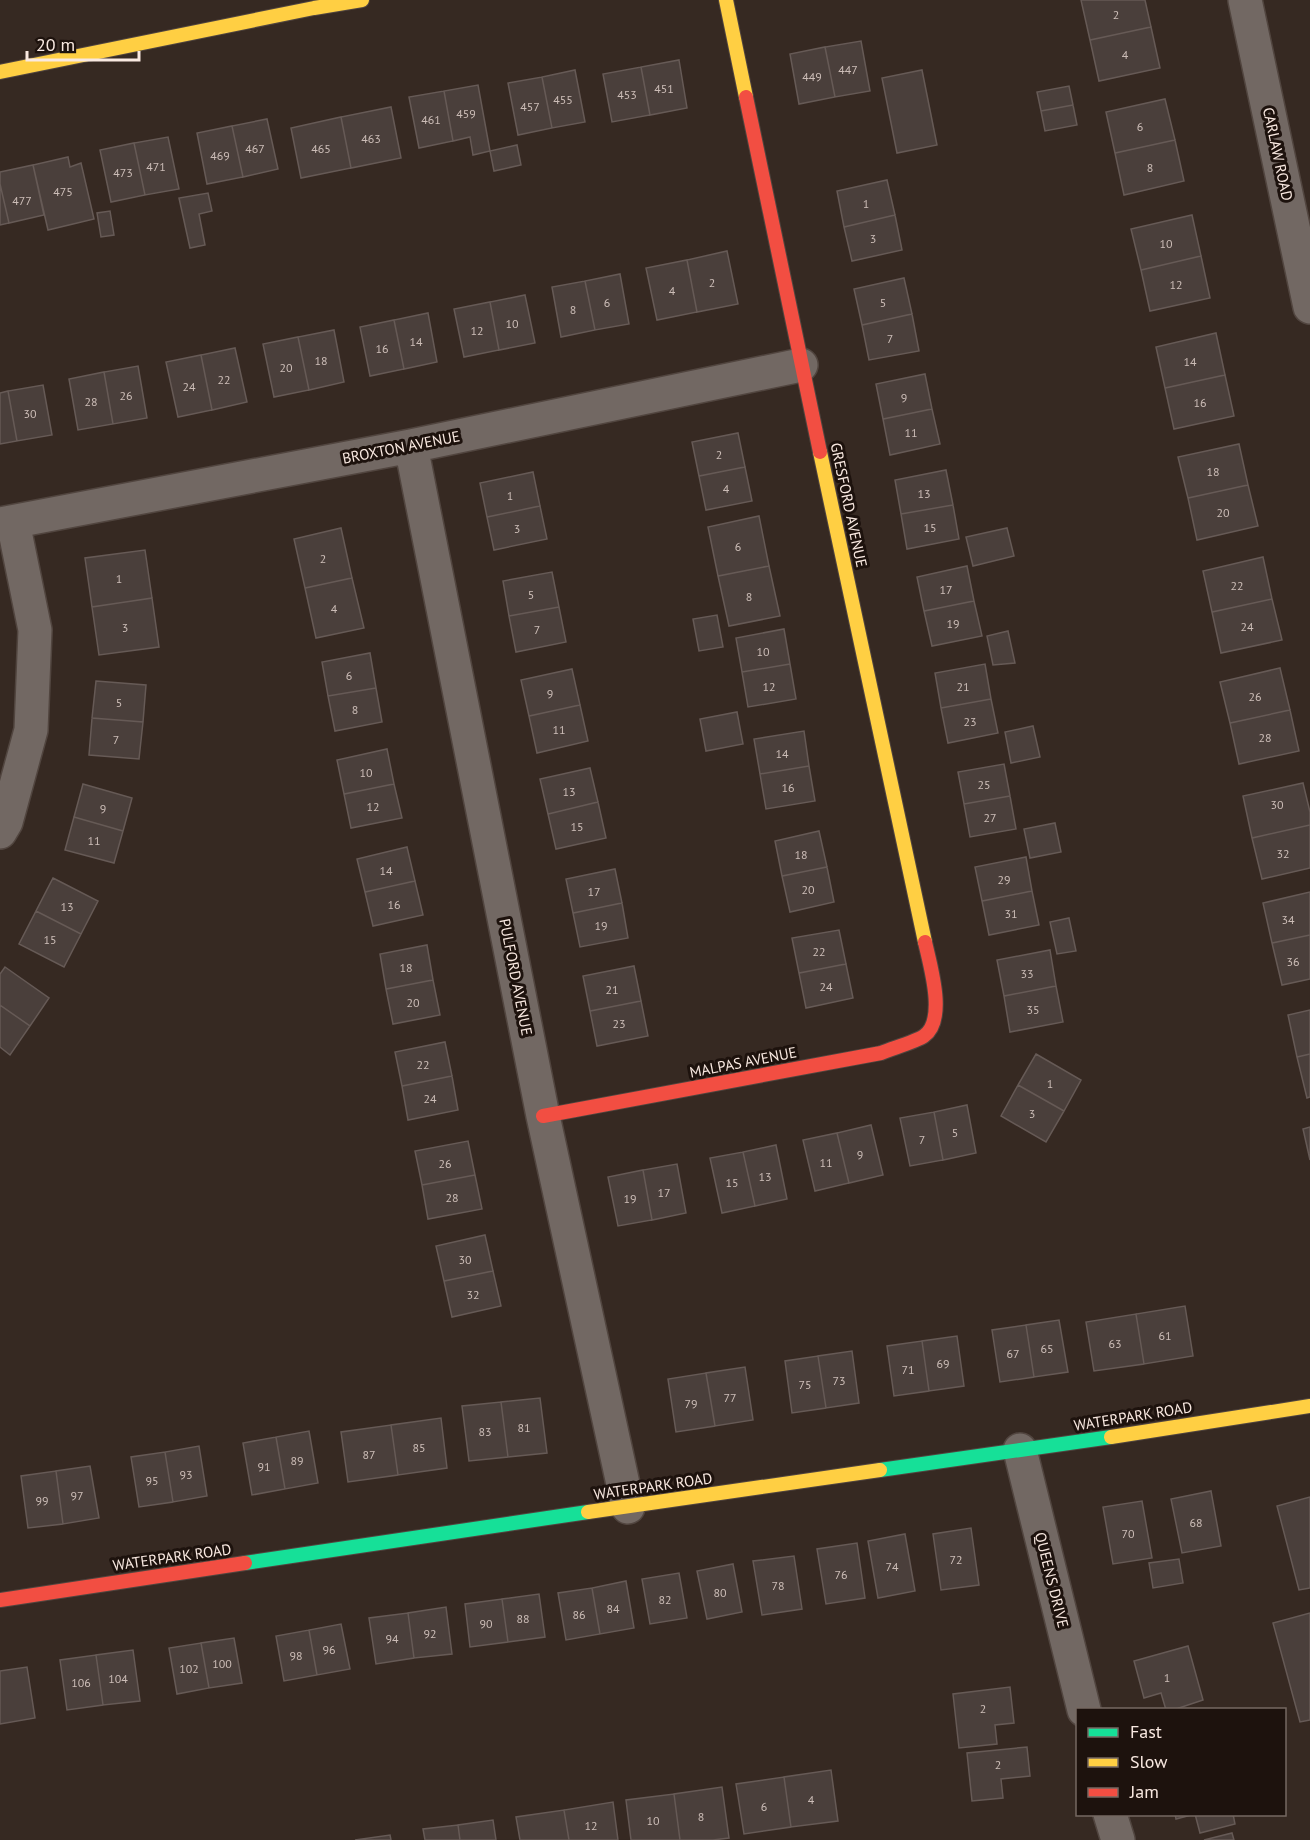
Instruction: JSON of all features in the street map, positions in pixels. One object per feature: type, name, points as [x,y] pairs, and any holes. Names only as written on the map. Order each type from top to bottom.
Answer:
[{"type":"main road","points":[[0,72],[362,0]]},
{"type":"main road","name":"GRESFORD AVENUE","points":[[726,0],[801,365],[936,993],[936,1017]]},
{"type":"main road","name":"MALPAS AVENUE","points":[[543,1116],[881,1053],[926,1035],[936,1017]]},
{"type":"main road","name":"WATERPARK ROAD","points":[[0,1600],[1310,1406]]},
{"type":"street","name":"CARLAW ROAD","points":[[1245,0],[1310,307]]},
{"type":"street","name":"BROXTON AVENUE","points":[[7,523],[411,446],[801,365]]},
{"type":"street","name":"PULFORD AVENUE","points":[[411,446],[543,1116],[628,1507]]},
{"type":"street","points":[[0,832],[6,822],[32,730],[35,630],[7,523]]},
{"type":"street","name":"QUEENS DRIVE","points":[[1020,1450],[1084,1708]]},
{"type":"street","points":[[1110,1816],[1118,1840]]},
{"type":"building","points":[[1081,0],[1145,0],[1151,27],[1090,40]]},
{"type":"building","points":[[1151,27],[1160,68],[1099,81],[1090,40]]},
{"type":"building","points":[[861,41],[870,91],[835,97],[825,47]]},
{"type":"building","points":[[825,47],[835,97],[799,104],[790,54]]},
{"type":"building","points":[[679,60],[687,108],[650,115],[641,67]]},
{"type":"building","points":[[641,67],[650,115],[612,122],[603,74]]},
{"type":"building","points":[[575,70],[585,122],[552,128],[542,77]]},
{"type":"building","points":[[922,70],[937,145],[897,153],[882,78]]},
{"type":"building","points":[[542,77],[552,128],[518,135],[508,83]]},
{"type":"building","points":[[478,85],[490,151],[473,155],[470,137],[453,141],[444,91]]},
{"type":"building","points":[[1069,86],[1073,105],[1041,111],[1037,92]]},
{"type":"building","points":[[444,91],[453,141],[419,148],[409,97]]},
{"type":"building","points":[[1165,99],[1175,140],[1115,153],[1106,112]]},
{"type":"building","points":[[1073,105],[1077,125],[1045,131],[1041,111]]},
{"type":"building","points":[[391,107],[401,158],[351,168],[341,117]]},
{"type":"building","points":[[341,117],[351,168],[301,178],[291,128]]},
{"type":"building","points":[[267,119],[278,169],[243,177],[232,126]]},
{"type":"building","points":[[232,126],[243,177],[207,184],[197,133]]},
{"type":"building","points":[[168,137],[179,189],[145,195],[134,143]]},
{"type":"building","points":[[1175,140],[1184,181],[1124,195],[1115,153]]},
{"type":"building","points":[[134,143],[145,195],[111,202],[100,150]]},
{"type":"building","points":[[517,145],[521,165],[494,171],[490,151]]},
{"type":"building","points":[[68,157],[70,167],[81,163],[94,219],[48,230],[33,165]]},
{"type":"building","points":[[33,165],[44,215],[9,223],[0,184],[0,172]]},
{"type":"building","points":[[887,180],[895,215],[844,227],[837,191]]},
{"type":"building","points":[[0,184],[9,223],[0,225]]},
{"type":"building","points":[[208,193],[212,211],[199,214],[205,245],[190,248],[179,198]]},
{"type":"building","points":[[110,211],[114,235],[101,237],[97,213]]},
{"type":"building","points":[[895,215],[902,250],[852,261],[844,227]]},
{"type":"building","points":[[1192,215],[1201,256],[1141,270],[1131,229]]},
{"type":"building","points":[[727,251],[738,304],[697,312],[687,260]]},
{"type":"building","points":[[1201,256],[1210,298],[1150,311],[1141,270]]},
{"type":"building","points":[[687,260],[697,312],[657,320],[646,268]]},
{"type":"building","points":[[620,274],[629,324],[595,330],[585,281]]},
{"type":"building","points":[[904,278],[912,314],[862,325],[854,289]]},
{"type":"building","points":[[585,281],[595,330],[561,337],[552,287]]},
{"type":"building","points":[[525,295],[535,343],[499,350],[490,302]]},
{"type":"building","points":[[490,302],[499,350],[464,357],[454,309]]},
{"type":"building","points":[[428,313],[437,362],[404,369],[394,320]]},
{"type":"building","points":[[912,314],[919,351],[869,360],[862,325]]},
{"type":"building","points":[[394,320],[404,369],[370,376],[360,327]]},
{"type":"building","points":[[334,330],[344,382],[309,390],[298,337]]},
{"type":"building","points":[[1216,333],[1225,375],[1165,388],[1156,347]]},
{"type":"building","points":[[298,337],[309,390],[274,397],[263,344]]},
{"type":"building","points":[[235,348],[247,402],[212,410],[201,355]]},
{"type":"building","points":[[201,355],[212,410],[178,417],[166,362]]},
{"type":"building","points":[[138,366],[147,418],[113,424],[104,372]]},
{"type":"building","points":[[104,372],[113,424],[78,430],[69,379]]},
{"type":"building","points":[[925,374],[932,409],[883,419],[876,384]]},
{"type":"building","points":[[1225,375],[1234,416],[1174,429],[1165,388]]},
{"type":"building","points":[[43,385],[52,435],[17,441],[8,391]]},
{"type":"building","points":[[8,391],[17,441],[0,444],[0,393]]},
{"type":"building","points":[[932,409],[940,444],[890,455],[883,419]]},
{"type":"building","points":[[738,433],[745,467],[699,476],[692,442]]},
{"type":"building","points":[[1239,444],[1248,485],[1188,498],[1178,457]]},
{"type":"building","points":[[745,467],[752,501],[706,510],[699,476]]},
{"type":"building","points":[[946,470],[953,505],[901,514],[895,480]]},
{"type":"building","points":[[533,472],[540,506],[487,517],[480,483]]},
{"type":"building","points":[[1248,485],[1258,526],[1197,540],[1188,498]]},
{"type":"building","points":[[953,505],[959,539],[907,549],[901,514]]},
{"type":"building","points":[[540,506],[547,539],[494,550],[487,517]]},
{"type":"building","points":[[759,516],[769,566],[718,576],[708,527]]},
{"type":"building","points":[[341,528],[352,578],[305,588],[294,539]]},
{"type":"building","points":[[1007,528],[1014,556],[973,566],[966,537]]},
{"type":"building","points":[[145,550],[152,598],[92,607],[85,558]]},
{"type":"building","points":[[1263,557],[1272,599],[1212,612],[1203,571]]},
{"type":"building","points":[[769,566],[780,616],[729,626],[718,576]]},
{"type":"building","points":[[967,566],[974,601],[924,611],[917,577]]},
{"type":"building","points":[[552,572],[559,607],[509,616],[503,581]]},
{"type":"building","points":[[352,578],[364,628],[316,638],[305,588]]},
{"type":"building","points":[[152,598],[159,647],[99,655],[92,607]]},
{"type":"building","points":[[1272,599],[1282,640],[1221,653],[1212,612]]},
{"type":"building","points":[[974,601],[982,636],[932,646],[924,611]]},
{"type":"building","points":[[559,607],[566,642],[516,652],[509,616]]},
{"type":"building","points":[[717,615],[723,647],[699,651],[693,619]]},
{"type":"building","points":[[784,629],[790,664],[742,672],[736,638]]},
{"type":"building","points":[[1008,631],[1015,663],[993,665],[987,636]]},
{"type":"building","points":[[370,653],[376,688],[328,696],[322,662]]},
{"type":"building","points":[[790,664],[796,699],[748,707],[742,672]]},
{"type":"building","points":[[985,664],[991,699],[941,708],[935,673]]},
{"type":"building","points":[[1280,668],[1290,710],[1230,723],[1220,682]]},
{"type":"building","points":[[572,669],[580,705],[529,716],[521,680]]},
{"type":"building","points":[[96,681],[146,685],[143,722],[92,718]]},
{"type":"building","points":[[376,688],[382,722],[335,731],[328,696]]},
{"type":"building","points":[[991,699],[998,733],[948,743],[941,708]]},
{"type":"building","points":[[580,705],[588,741],[537,753],[529,716]]},
{"type":"building","points":[[1290,710],[1299,751],[1239,764],[1230,723]]},
{"type":"building","points":[[737,712],[743,744],[706,751],[700,719]]},
{"type":"building","points":[[92,718],[143,722],[139,759],[89,755]]},
{"type":"building","points":[[1033,726],[1040,757],[1011,763],[1005,732]]},
{"type":"building","points":[[804,731],[809,766],[760,774],[754,739]]},
{"type":"building","points":[[387,749],[394,784],[344,794],[337,760]]},
{"type":"building","points":[[1004,764],[1010,796],[964,804],[958,772]]},
{"type":"building","points":[[809,766],[815,801],[766,809],[760,774]]},
{"type":"building","points":[[590,768],[598,802],[548,814],[540,779]]},
{"type":"building","points":[[1303,783],[1310,812],[1310,825],[1252,838],[1243,796]]},
{"type":"building","points":[[83,784],[132,798],[123,831],[74,817]]},
{"type":"building","points":[[394,784],[402,818],[351,828],[344,794]]},
{"type":"building","points":[[1010,796],[1016,829],[970,837],[964,804]]},
{"type":"building","points":[[598,802],[606,838],[556,849],[548,814]]},
{"type":"building","points":[[74,817],[123,831],[114,863],[65,850]]},
{"type":"building","points":[[1055,823],[1061,852],[1030,858],[1024,829]]},
{"type":"building","points":[[1310,825],[1310,868],[1262,879],[1252,838]]},
{"type":"building","points":[[819,831],[827,867],[782,876],[775,841]]},
{"type":"building","points":[[407,847],[415,881],[365,892],[357,859]]},
{"type":"building","points":[[1026,857],[1032,891],[982,901],[975,867]]},
{"type":"building","points":[[827,867],[834,902],[790,912],[782,876]]},
{"type":"building","points":[[615,869],[622,903],[573,913],[566,879]]},
{"type":"building","points":[[53,878],[98,901],[81,934],[36,911]]},
{"type":"building","points":[[415,881],[423,915],[373,926],[365,892]]},
{"type":"building","points":[[1032,891],[1039,925],[989,935],[982,901]]},
{"type":"building","points":[[1310,892],[1310,935],[1272,943],[1263,903]]},
{"type":"building","points":[[622,903],[628,938],[580,947],[573,913]]},
{"type":"building","points":[[36,911],[81,934],[64,967],[19,944]]},
{"type":"building","points":[[1069,918],[1076,951],[1057,954],[1050,922]]},
{"type":"building","points":[[839,930],[846,964],[799,973],[792,938]]},
{"type":"building","points":[[1310,935],[1310,979],[1282,985],[1272,943]]},
{"type":"building","points":[[427,945],[433,980],[386,989],[380,954]]},
{"type":"building","points":[[1050,950],[1056,986],[1004,996],[997,960]]},
{"type":"building","points":[[846,964],[853,998],[806,1008],[799,973]]},
{"type":"building","points":[[634,966],[641,1001],[590,1011],[583,976]]},
{"type":"building","points":[[5,967],[49,998],[30,1026],[0,1005],[0,974]]},
{"type":"building","points":[[433,980],[440,1015],[393,1024],[386,989]]},
{"type":"building","points":[[1056,986],[1063,1022],[1010,1032],[1004,996]]},
{"type":"building","points":[[641,1001],[648,1036],[597,1046],[590,1011]]},
{"type":"building","points":[[0,1005],[30,1026],[10,1055],[0,1047]]},
{"type":"building","points":[[1310,1010],[1310,1054],[1297,1057],[1288,1015]]},
{"type":"building","points":[[445,1042],[452,1076],[402,1086],[395,1052]]},
{"type":"building","points":[[1036,1054],[1081,1080],[1064,1111],[1018,1085]]},
{"type":"building","points":[[1310,1054],[1310,1097],[1307,1098],[1297,1057]]},
{"type":"building","points":[[452,1076],[458,1110],[408,1120],[402,1086]]},
{"type":"building","points":[[1018,1085],[1064,1111],[1046,1142],[1001,1116]]},
{"type":"building","points":[[967,1105],[976,1153],[943,1160],[934,1112]]},
{"type":"building","points":[[934,1112],[943,1160],[910,1166],[900,1118]]},
{"type":"building","points":[[871,1125],[883,1175],[849,1183],[837,1133]]},
{"type":"building","points":[[1310,1127],[1310,1160],[1303,1129]]},
{"type":"building","points":[[837,1133],[849,1183],[815,1191],[803,1140]]},
{"type":"building","points":[[468,1141],[475,1175],[422,1185],[415,1151]]},
{"type":"building","points":[[776,1145],[787,1199],[755,1206],[743,1152]]},
{"type":"building","points":[[743,1152],[755,1206],[722,1213],[710,1158]]},
{"type":"building","points":[[677,1164],[686,1213],[652,1220],[643,1170]]},
{"type":"building","points":[[643,1170],[652,1220],[618,1226],[608,1177]]},
{"type":"building","points":[[475,1175],[482,1209],[428,1219],[422,1185]]},
{"type":"building","points":[[485,1235],[493,1271],[444,1281],[436,1246]]},
{"type":"building","points":[[493,1271],[501,1306],[452,1317],[444,1281]]},
{"type":"building","points":[[1185,1306],[1193,1356],[1144,1364],[1136,1314]]},
{"type":"building","points":[[1136,1314],[1144,1364],[1094,1371],[1086,1322]]},
{"type":"building","points":[[1059,1320],[1068,1372],[1034,1377],[1026,1325]]},
{"type":"building","points":[[1026,1325],[1034,1377],[1000,1382],[992,1330]]},
{"type":"building","points":[[957,1336],[964,1386],[929,1391],[922,1341]]},
{"type":"building","points":[[922,1341],[929,1391],[894,1396],[887,1346]]},
{"type":"building","points":[[852,1351],[859,1403],[826,1408],[818,1356]]},
{"type":"building","points":[[818,1356],[826,1408],[792,1413],[785,1361]]},
{"type":"building","points":[[745,1367],[753,1420],[715,1426],[706,1373]]},
{"type":"building","points":[[706,1373],[715,1426],[676,1432],[668,1379]]},
{"type":"building","points":[[540,1398],[547,1453],[508,1457],[501,1402]]},
{"type":"building","points":[[501,1402],[508,1457],[469,1461],[462,1406]]},
{"type":"building","points":[[441,1418],[447,1468],[398,1475],[391,1425]]},
{"type":"building","points":[[391,1425],[398,1475],[348,1482],[341,1432]]},
{"type":"building","points":[[309,1431],[318,1483],[285,1489],[276,1437]]},
{"type":"building","points":[[276,1437],[285,1489],[252,1495],[243,1443]]},
{"type":"building","points":[[199,1446],[207,1496],[173,1502],[165,1452]]},
{"type":"building","points":[[165,1452],[173,1502],[139,1507],[131,1457]]},
{"type":"building","points":[[90,1466],[99,1518],[63,1524],[56,1471]]},
{"type":"building","points":[[56,1471],[63,1524],[28,1528],[21,1476]]},
{"type":"building","points":[[1211,1491],[1221,1546],[1182,1553],[1171,1499]]},
{"type":"building","points":[[1310,1497],[1310,1588],[1299,1590],[1277,1506]]},
{"type":"building","points":[[1142,1501],[1152,1558],[1113,1564],[1103,1507]]},
{"type":"building","points":[[971,1528],[979,1585],[941,1590],[933,1534]]},
{"type":"building","points":[[905,1534],[915,1591],[878,1598],[868,1541]]},
{"type":"building","points":[[857,1543],[865,1598],[826,1604],[817,1549]]},
{"type":"building","points":[[794,1556],[802,1609],[762,1615],[753,1561]]},
{"type":"building","points":[[1179,1559],[1183,1583],[1153,1588],[1149,1563]]},
{"type":"building","points":[[733,1564],[742,1612],[707,1619],[697,1571]]},
{"type":"building","points":[[679,1573],[687,1618],[650,1624],[642,1579]]},
{"type":"building","points":[[626,1581],[634,1628],[600,1634],[592,1588]]},
{"type":"building","points":[[592,1588],[600,1634],[566,1640],[558,1593]]},
{"type":"building","points":[[539,1594],[545,1637],[508,1642],[502,1599]]},
{"type":"building","points":[[502,1599],[508,1642],[470,1647],[465,1604]]},
{"type":"building","points":[[446,1607],[452,1654],[414,1658],[408,1613]]},
{"type":"building","points":[[408,1613],[414,1658],[376,1664],[369,1618]]},
{"type":"building","points":[[1310,1613],[1310,1720],[1300,1722],[1273,1623]]},
{"type":"building","points":[[341,1624],[350,1669],[317,1675],[309,1630]]},
{"type":"building","points":[[309,1630],[317,1675],[284,1681],[276,1636]]},
{"type":"building","points":[[234,1638],[242,1683],[209,1688],[201,1643]]},
{"type":"building","points":[[201,1643],[209,1688],[177,1694],[169,1648]]},
{"type":"building","points":[[1188,1646],[1203,1700],[1179,1708],[1165,1708],[1161,1693],[1144,1698],[1134,1661]]},
{"type":"building","points":[[133,1650],[140,1701],[103,1705],[96,1655]]},
{"type":"building","points":[[96,1655],[103,1705],[67,1710],[60,1660]]},
{"type":"building","points":[[27,1667],[35,1718],[0,1724],[0,1671]]},
{"type":"building","points":[[1010,1687],[1014,1723],[995,1725],[997,1744],[959,1748],[953,1694]]},
{"type":"building","points":[[1027,1747],[1030,1776],[1001,1779],[1003,1798],[972,1801],[967,1753]]},
{"type":"building","points":[[831,1770],[838,1821],[791,1827],[784,1777]]},
{"type":"building","points":[[784,1777],[791,1827],[744,1834],[736,1784]]},
{"type":"building","points":[[722,1787],[729,1838],[680,1840],[674,1794]]},
{"type":"building","points":[[674,1794],[680,1840],[631,1840],[626,1800]]},
{"type":"building","points":[[613,1802],[618,1840],[569,1840],[564,1810]]},
{"type":"building","points":[[564,1810],[569,1840],[520,1840],[516,1817]]},
{"type":"building","points":[[1196,1816],[1233,1816],[1235,1824],[1200,1833]]},
{"type":"building","points":[[493,1820],[496,1840],[460,1840],[458,1825]]},
{"type":"building","points":[[458,1825],[460,1840],[425,1840],[423,1829]]},
{"type":"building","points":[[1232,1833],[1234,1840],[1204,1840]]},
{"type":"building","points":[[390,1835],[391,1840],[355,1840]]},
{"type":"traffic: fast","points":[[880,1470],[1111,1437]]},
{"type":"traffic: fast","points":[[245,1563],[588,1512]]},
{"type":"traffic: slow","points":[[0,72],[362,0]]},
{"type":"traffic: slow","points":[[726,0],[746,97]]},
{"type":"traffic: slow","points":[[820,452],[925,942]]},
{"type":"traffic: slow","points":[[1111,1437],[1310,1406]]},
{"type":"traffic: slow","points":[[588,1512],[880,1470]]},
{"type":"traffic: jam","points":[[746,97],[820,452]]},
{"type":"traffic: jam","points":[[543,1116],[881,1053],[924,1036],[931,1028],[935,1018],[936,1005],[925,942]]},
{"type":"traffic: jam","points":[[0,1600],[245,1563]]}]
